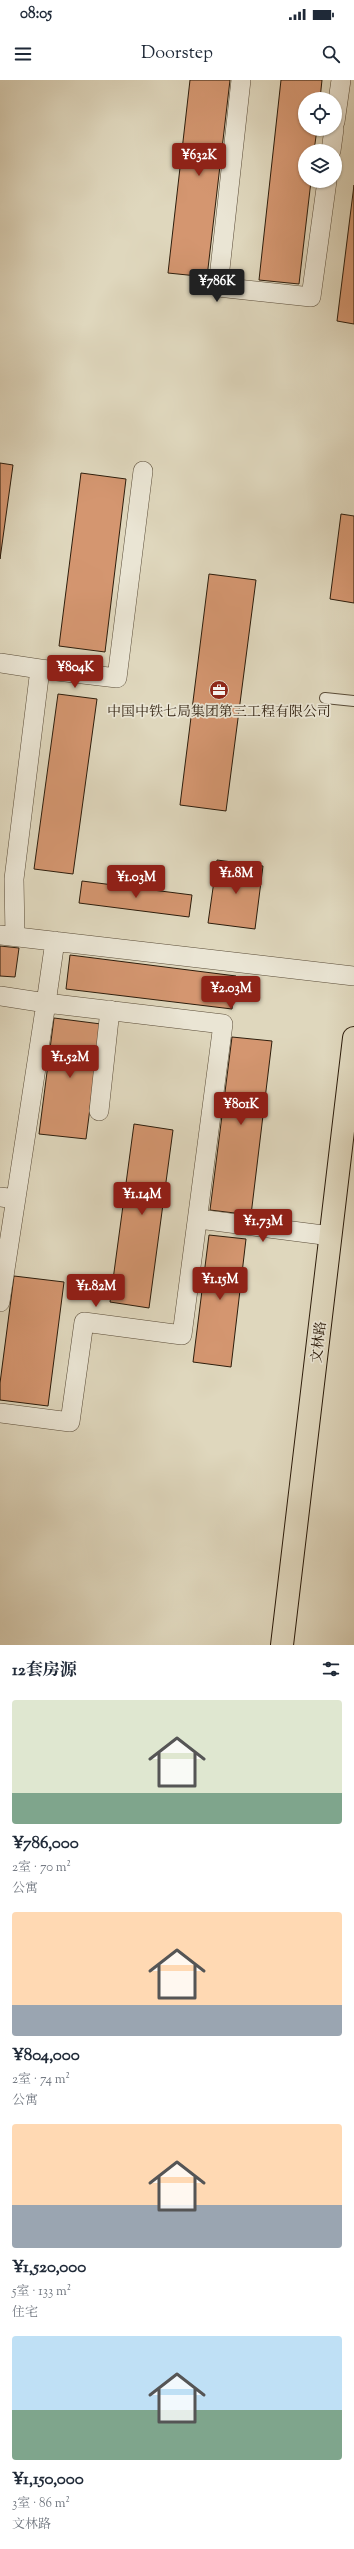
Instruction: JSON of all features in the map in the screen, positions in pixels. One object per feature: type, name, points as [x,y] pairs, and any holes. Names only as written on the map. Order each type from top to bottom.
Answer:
[{"type":"main road","name":"文林路","points":[[282,1645],[354,1038]]},
{"type":"street","points":[[241,80],[218,287],[311,297],[326,188]]},
{"type":"street","points":[[339,92],[341,80]]},
{"type":"street","points":[[344,80],[354,81]]},
{"type":"street","points":[[0,663],[117,678],[144,471]]},
{"type":"street","points":[[40,668],[7,935],[354,976]]},
{"type":"street","points":[[0,1302],[8,1198],[46,1003],[55,941]]},
{"type":"street","points":[[0,996],[46,1003],[223,1024],[199,1219],[182,1336],[84,1322],[70,1422],[0,1413]]},
{"type":"street","points":[[99,1111],[110,1010]]},
{"type":"street","points":[[199,1219],[331,1236]]},
{"type":"lane","points":[[325,698],[354,701]]},
{"type":"building","points":[[190,80],[230,80],[207,277],[168,273]]},
{"type":"building","points":[[281,80],[322,80],[321,92],[298,92],[298,136],[316,136],[315,144],[298,144],[298,188],[310,188],[299,284],[259,280]]},
{"type":"building","points":[[354,185],[354,324],[337,321]]},
{"type":"building","points":[[0,463],[13,465],[0,559]]},
{"type":"building","points":[[81,473],[126,479],[105,652],[59,646]]},
{"type":"building","points":[[341,514],[354,516],[354,603],[330,599]]},
{"type":"building","points":[[209,574],[256,580],[226,811],[180,805]]},
{"type":"building","points":[[58,694],[97,699],[73,874],[34,869]]},
{"type":"building","points":[[217,860],[263,866],[255,929],[208,923]]},
{"type":"building","points":[[82,881],[192,895],[189,917],[79,903]]},
{"type":"building","points":[[0,946],[19,948],[15,977],[0,976]]},
{"type":"building","points":[[70,955],[236,976],[232,1009],[66,989]]},
{"type":"building","points":[[54,1018],[101,1024],[86,1139],[39,1134]]},
{"type":"building","points":[[232,1037],[272,1041],[251,1215],[210,1210]]},
{"type":"building","points":[[134,1124],[173,1130],[149,1308],[110,1302]]},
{"type":"building","points":[[209,1235],[246,1239],[231,1367],[193,1362]]},
{"type":"building","points":[[14,1276],[64,1282],[48,1406],[0,1400],[0,1383]]},
{"type":"place","name":"中国中铁七局集团第三工程有限公司","points":[[219,690]]}]
